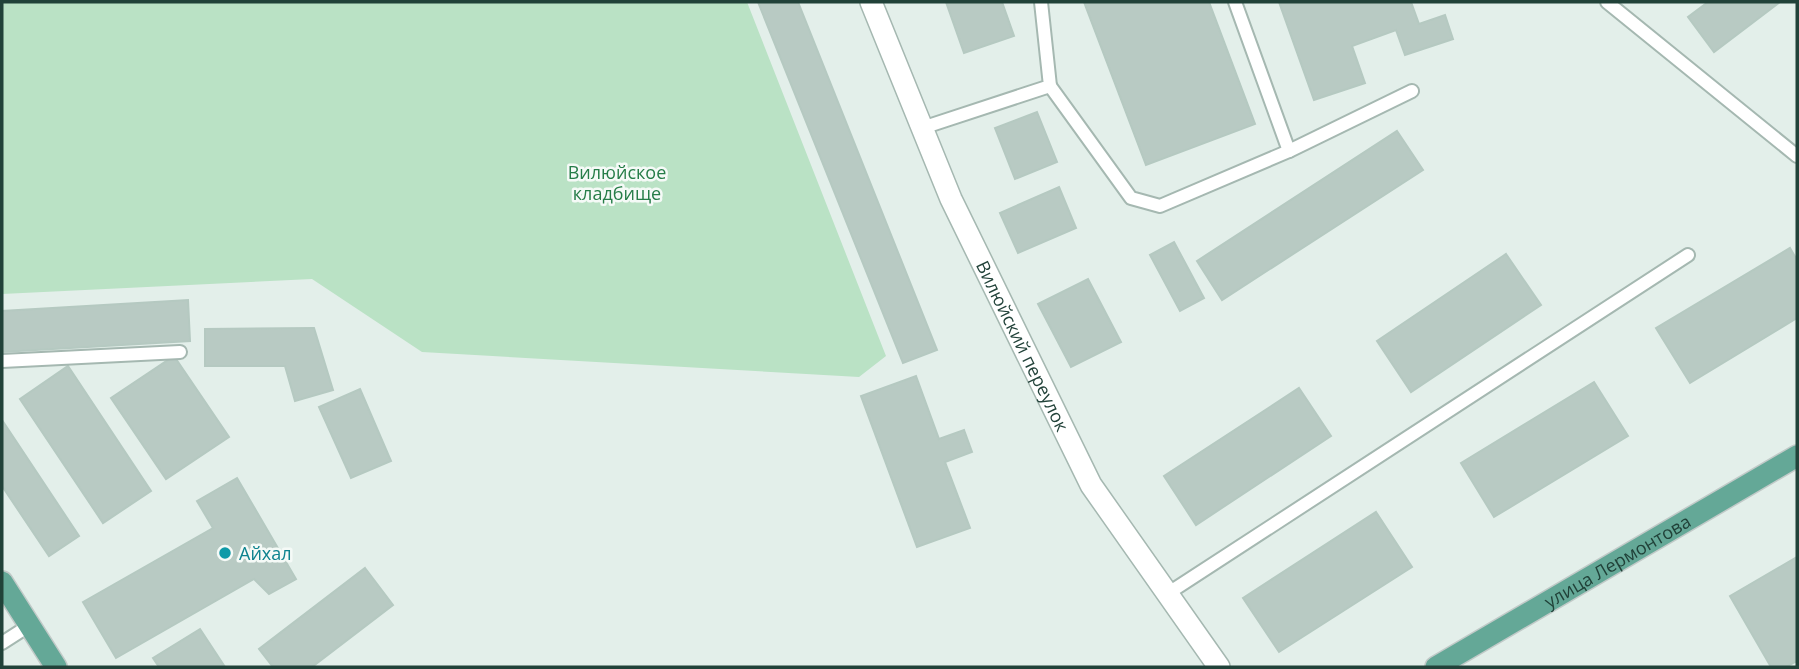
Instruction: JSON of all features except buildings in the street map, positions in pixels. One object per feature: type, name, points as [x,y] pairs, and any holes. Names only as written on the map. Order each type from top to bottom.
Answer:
[{"type":"main road","name":"улица Лермонтова","points":[[1436,667],[1797,456]]},
{"type":"main road","points":[[2,582],[56,667]]},
{"type":"street","name":"Вилюйский переулок","points":[[871,2],[951,199],[1091,485],[1219,667]]},
{"type":"lane","points":[[1041,2],[1050,86],[1131,198],[1145,203],[1160,206],[1289,151],[1412,91]]},
{"type":"lane","points":[[1235,2],[1289,151]]},
{"type":"lane","points":[[1606,2],[1797,156]]},
{"type":"lane","points":[[922,128],[1050,86]]},
{"type":"lane","points":[[1167,594],[1688,255]]},
{"type":"lane","points":[[2,362],[180,352]]},
{"type":"lane","points":[[2,643],[30,625]]},
{"type":"green space","name":"Вилюйское кладбище","points":[[2,2],[747,2],[886,356],[859,377],[422,352],[312,279],[2,294]]},
{"type":"place","name":"Айхал","points":[[225,553]]}]
